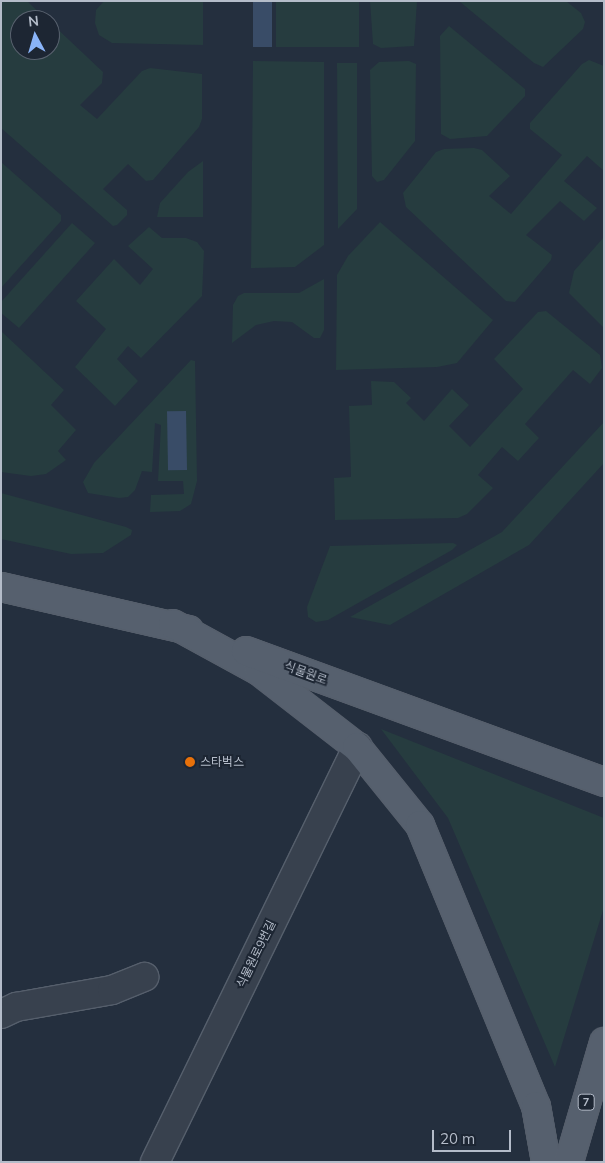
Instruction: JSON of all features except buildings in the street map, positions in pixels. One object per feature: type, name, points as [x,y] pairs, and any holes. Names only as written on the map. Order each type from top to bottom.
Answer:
[{"type":"main road","name":"식물원로","points":[[1,587],[174,624],[604,782]]},
{"type":"main road","points":[[174,624],[259,671],[357,747],[420,825],[536,1106],[546,1162]]},
{"type":"main road","name":"7","points":[[569,1162],[604,1042]]},
{"type":"street","name":"식물원로9번길","points":[[155,1162],[357,747]]},
{"type":"street","points":[[1,1014],[16,1006],[112,990],[145,977]]},
{"type":"green space","points":[[1,1],[27,1],[36,10],[10,10],[10,60],[60,60],[60,31],[103,72],[102,83],[80,105],[97,119],[142,71],[150,68],[202,74],[202,119],[199,127],[153,180],[146,181],[128,164],[103,189],[127,210],[127,215],[117,225],[113,226],[1,128]]},
{"type":"green space","points":[[104,1],[203,1],[203,45],[112,43],[99,35],[95,23],[96,10]]},
{"type":"green space","points":[[276,1],[359,1],[359,47],[276,47]]},
{"type":"green space","points":[[370,1],[417,1],[414,46],[381,48],[373,44]]},
{"type":"green space","points":[[459,1],[566,1],[581,13],[585,22],[583,29],[543,67],[534,63]]},
{"type":"green space","points":[[449,26],[525,89],[525,96],[487,136],[450,139],[441,134],[440,36]]},
{"type":"green space","points":[[589,60],[604,66],[604,171],[587,156],[564,181],[597,208],[584,221],[560,201],[526,235],[552,255],[551,260],[515,302],[506,301],[406,207],[403,193],[436,152],[444,149],[474,148],[482,150],[510,176],[489,196],[511,214],[562,155],[530,129],[530,123],[582,64]]},
{"type":"green space","points":[[253,61],[324,62],[324,245],[295,267],[251,268]]},
{"type":"green space","points":[[409,61],[416,64],[415,141],[384,180],[377,182],[372,176],[370,70],[379,62]]},
{"type":"green space","points":[[337,63],[357,63],[357,209],[338,229]]},
{"type":"green space","points":[[203,161],[203,217],[157,217],[160,203],[188,172]]},
{"type":"green space","points":[[1,162],[61,215],[61,221],[1,288]]},
{"type":"green space","points":[[380,222],[493,320],[457,363],[437,367],[336,370],[337,275],[348,256]]},
{"type":"green space","points":[[72,223],[95,243],[19,328],[1,313],[1,302]]},
{"type":"green space","points":[[149,227],[162,238],[186,238],[197,242],[204,251],[202,296],[141,358],[128,346],[117,359],[138,381],[115,406],[75,367],[106,329],[76,301],[114,259],[140,285],[153,269],[128,246]]},
{"type":"green space","points":[[604,237],[604,328],[569,293],[574,271]]},
{"type":"green space","points":[[324,279],[324,330],[320,338],[314,338],[292,322],[274,321],[256,325],[232,343],[233,305],[238,296],[244,293],[299,293]]},
{"type":"green space","points":[[546,311],[600,355],[602,368],[590,384],[573,370],[525,424],[539,438],[518,461],[502,447],[478,475],[493,488],[467,514],[458,518],[335,520],[334,478],[351,477],[349,406],[372,405],[371,381],[394,382],[411,398],[406,403],[424,421],[452,389],[469,405],[449,426],[470,447],[523,389],[494,359],[538,312]]},
{"type":"green space","points":[[1,331],[64,390],[51,405],[76,430],[58,451],[66,460],[46,474],[31,476],[1,472]]},
{"type":"green space","points":[[191,360],[195,361],[197,481],[191,504],[180,511],[150,512],[151,495],[184,494],[183,481],[158,481],[161,425],[155,423],[152,472],[142,471],[135,490],[128,497],[119,498],[88,493],[83,482],[94,463]]},
{"type":"green space","points":[[604,422],[604,463],[529,545],[390,625],[350,617],[502,532]]},
{"type":"green space","points":[[1,493],[126,527],[132,530],[131,535],[103,553],[71,554],[1,539]]},
{"type":"green space","points":[[453,543],[457,545],[452,550],[328,620],[316,622],[308,617],[307,607],[330,546]]},
{"type":"green space","points":[[381,729],[604,818],[604,907],[555,1067],[448,818]]},
{"type":"water","points":[[253,1],[272,1],[272,47],[253,47]]},
{"type":"water","points":[[167,411],[186,411],[187,470],[168,470]]},
{"type":"place","name":"스타벅스","points":[[190,762]]}]
